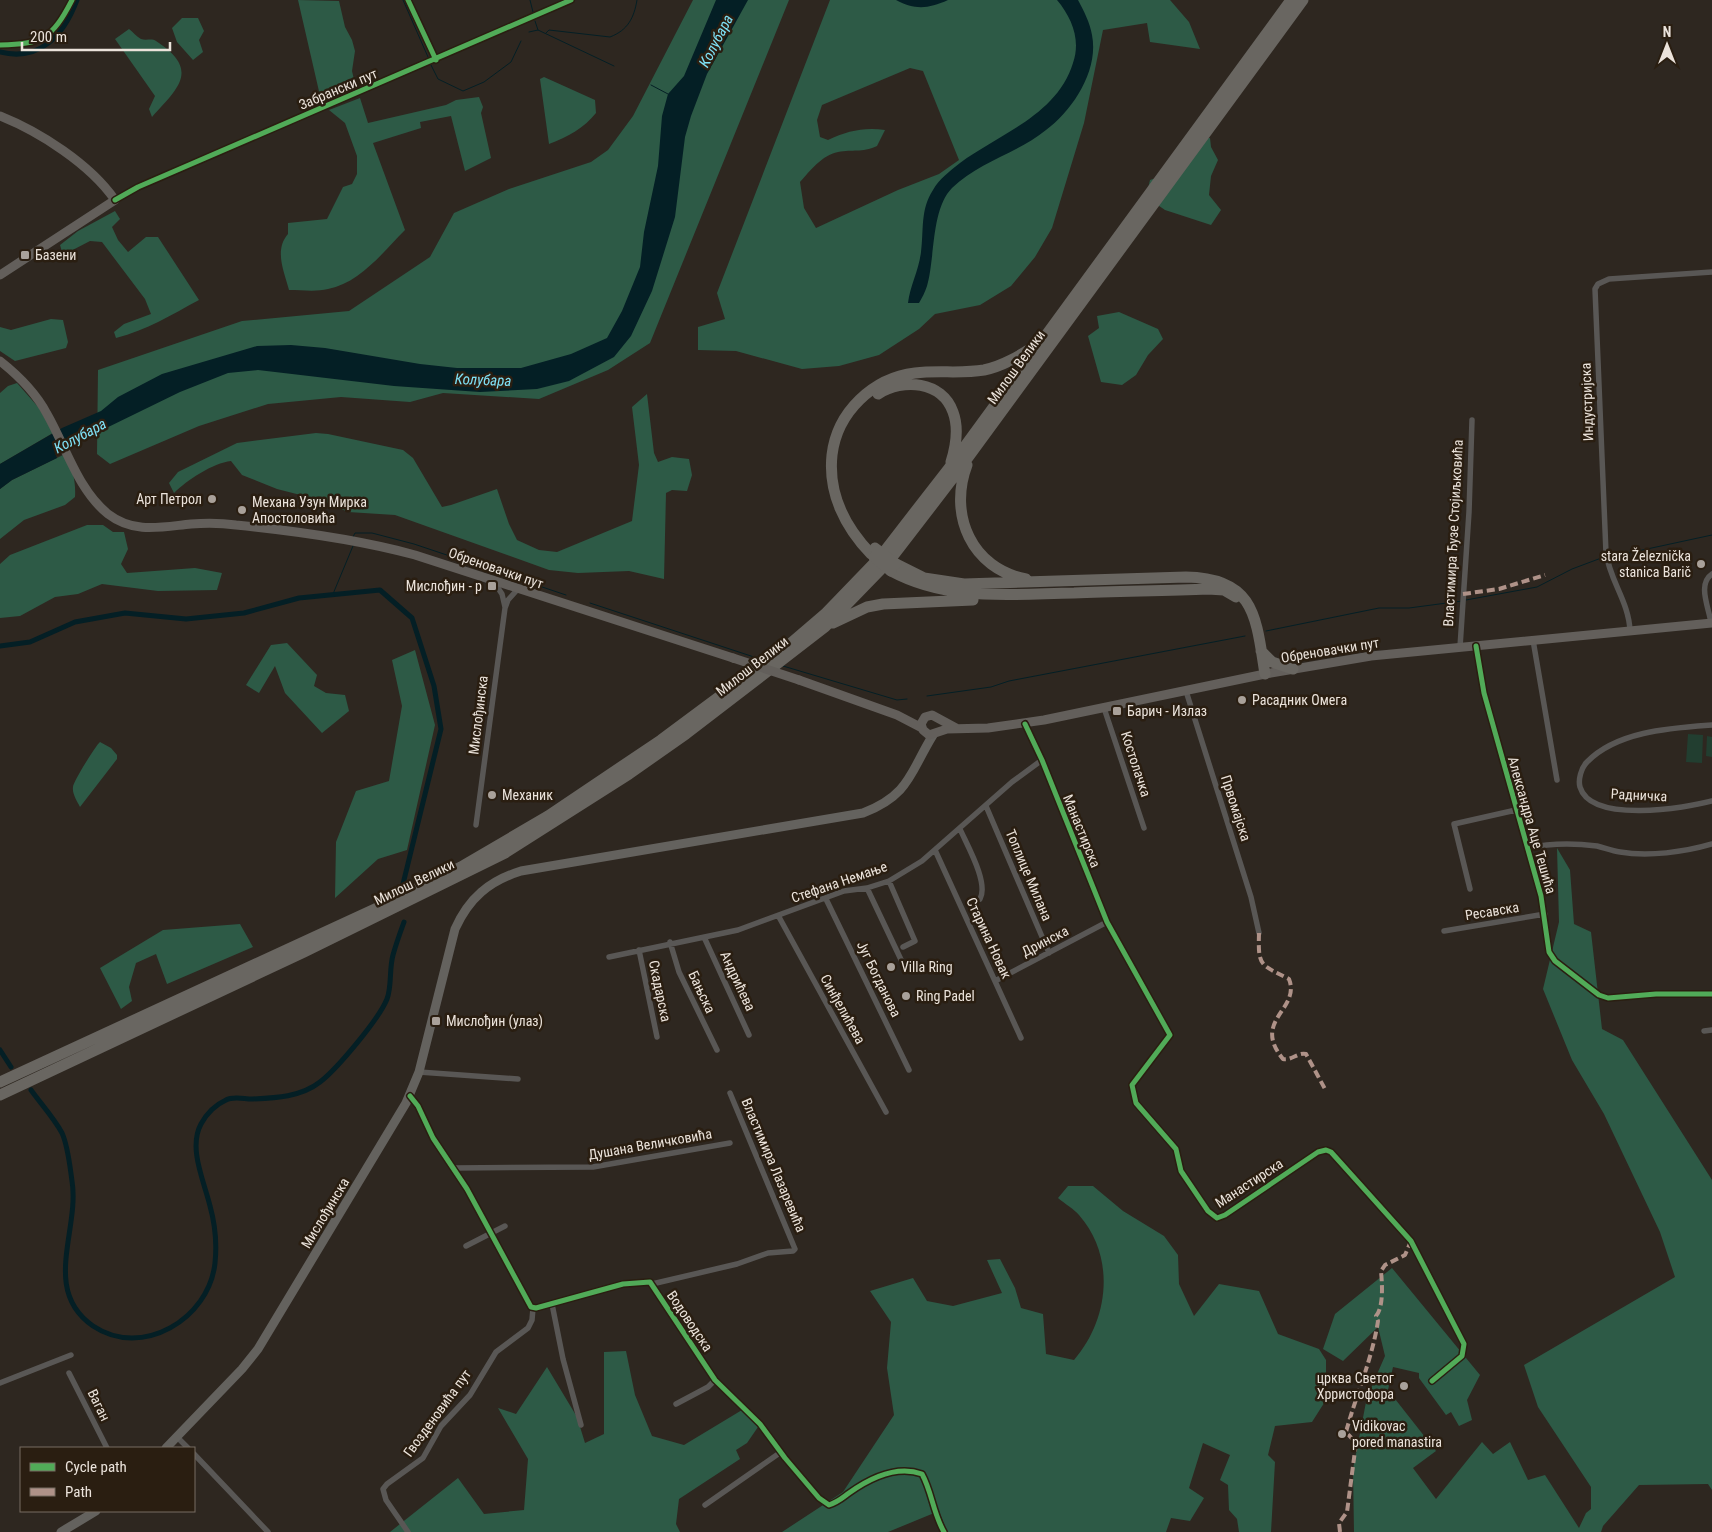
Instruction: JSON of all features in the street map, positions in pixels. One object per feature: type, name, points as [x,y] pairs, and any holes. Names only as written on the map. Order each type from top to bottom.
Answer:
[{"type":"highway","name":"Милош Велики","points":[[0,1082],[375,909],[461,867],[574,800],[700,712],[790,644],[818,620],[880,557],[949,468],[1291,0]]},
{"type":"highway","name":"Милош Велики","points":[[0,1095],[304,952],[505,853],[629,774],[692,729],[825,627],[890,560],[971,454],[1303,0]]},
{"type":"highway","points":[[1041,342],[1015,358],[993,368],[972,371],[916,373],[891,379],[867,393],[850,411],[838,430],[832,450],[832,483],[845,519],[873,551],[893,567],[913,582],[936,590],[1022,595],[1224,590],[1236,597],[1247,612],[1261,675]]},
{"type":"highway","points":[[873,551],[853,518],[842,491],[838,464],[843,438],[854,417],[863,406],[881,392],[901,385],[920,385],[939,394],[953,411],[956,421],[956,440],[949,468]]},
{"type":"highway","points":[[971,454],[962,480],[960,497],[961,516],[968,538],[985,560],[1002,571],[1022,578],[1045,582]]},
{"type":"highway","points":[[893,567],[924,578],[951,583],[992,584],[1186,577],[1219,580],[1237,590],[1248,604],[1261,651],[1261,675]]},
{"type":"highway","points":[[825,627],[860,610],[883,604],[1009,599],[1022,595]]},
{"type":"highway","points":[[1261,651],[1272,662],[1293,669]]},
{"type":"main road","points":[[0,116],[28,129],[80,163],[108,189],[115,200],[0,275]]},
{"type":"main road","name":"Обреновачки пут","points":[[0,361],[28,388],[48,415],[85,486],[103,509],[118,520],[133,527],[156,529],[218,524],[354,541],[407,553],[733,658],[923,725],[932,715],[956,728]]},
{"type":"main road","name":"Обреновачки пут","points":[[936,733],[956,728],[988,728],[1025,724],[1261,675],[1371,656],[1712,623]]},
{"type":"main road","points":[[922,758],[923,725],[936,733],[941,726],[939,719]]},
{"type":"main road","name":"Мислођинска","points":[[167,1447],[242,1369],[258,1349],[343,1211],[410,1096],[419,1072],[446,958],[455,929],[466,908],[483,890],[502,878],[551,865],[863,813],[883,804],[899,792],[914,774],[936,733]]},
{"type":"main road","points":[[61,1532],[94,1512]]},
{"type":"street","name":"Забрански пут","points":[[115,200],[138,187],[571,0]]},
{"type":"street","name":"Индустријска","points":[[1630,630],[1627,609],[1607,561],[1606,554],[1595,290],[1598,284],[1609,279],[1712,272]]},
{"type":"street","name":"Властимира Ђузе Стојиљковића","points":[[1460,647],[1469,512],[1472,420]]},
{"type":"street","points":[[1712,574],[1706,578],[1704,585],[1712,623]]},
{"type":"street","name":"Мислођинска","points":[[494,582],[502,594],[505,608]]},
{"type":"street","name":"Мислођинска","points":[[476,824],[505,608],[508,600],[517,590]]},
{"type":"street","points":[[1533,640],[1557,780]]},
{"type":"street","name":"Александра Аце Тешића","points":[[1476,646],[1484,693],[1545,914],[1549,952],[1555,962],[1598,995],[1615,998],[1656,994],[1712,994]]},
{"type":"street","name":"Првомајска","points":[[1186,692],[1249,889],[1259,933]]},
{"type":"street","name":"Костолачка","points":[[1104,708],[1144,828]]},
{"type":"street","name":"Манастирска","points":[[1025,724],[1042,760],[1107,922],[1170,1035],[1132,1085],[1136,1103],[1176,1149],[1181,1171],[1208,1211],[1217,1218],[1225,1215],[1318,1152],[1328,1150],[1411,1241],[1464,1344],[1462,1356],[1432,1381]]},
{"type":"street","name":"Радничка","points":[[1712,725],[1654,732],[1610,746],[1586,763],[1579,785],[1582,792],[1595,803],[1614,808],[1655,811],[1688,808],[1712,801]]},
{"type":"street","name":"Стефана Немање","points":[[609,957],[670,942],[738,930],[779,917],[844,891],[859,887],[868,888],[889,881],[935,850],[1012,782],[1042,760]]},
{"type":"street","name":"Топлице Милана","points":[[986,806],[1049,953]]},
{"type":"street","points":[[1470,889],[1454,824],[1516,810]]},
{"type":"street","points":[[960,829],[981,879],[983,894],[980,900]]},
{"type":"street","points":[[1528,848],[1547,844],[1570,844],[1598,846],[1620,853],[1644,853],[1701,847],[1712,844]]},
{"type":"street","name":"Старина Новак","points":[[935,850],[1021,1038]]},
{"type":"street","points":[[889,881],[915,941],[903,947]]},
{"type":"street","points":[[868,888],[904,966]]},
{"type":"street","name":"Југ Богданова","points":[[826,899],[909,1070]]},
{"type":"street","name":"Ресавска","points":[[1444,931],[1545,914]]},
{"type":"street","name":"Синђелићева","points":[[779,917],[886,1112]]},
{"type":"street","name":"Дринска","points":[[995,981],[1107,922]]},
{"type":"street","name":"Андрићева","points":[[704,937],[749,1035]]},
{"type":"street","name":"Бањска","points":[[670,942],[679,972],[717,1050]]},
{"type":"street","name":"Скадарска","points":[[639,950],[656,1037]]},
{"type":"street","points":[[1704,1031],[1712,1030]]},
{"type":"street","points":[[419,1072],[518,1079]]},
{"type":"street","name":"Властимира Лазаревића","points":[[652,1284],[736,1264],[768,1253],[793,1251],[794,1249],[730,1093]]},
{"type":"street","points":[[410,1096],[418,1106],[433,1138],[454,1168],[530,1306],[533,1308]]},
{"type":"street","name":"Душана Величковића","points":[[454,1168],[593,1167],[730,1142]]},
{"type":"street","points":[[466,1246],[506,1226]]},
{"type":"street","name":"Водоводска","points":[[533,1308],[623,1284],[652,1284],[715,1380],[760,1424],[819,1498],[828,1505],[838,1502],[849,1493],[887,1473],[903,1470],[922,1474],[927,1482],[933,1511],[944,1532]]},
{"type":"street","points":[[552,1304],[563,1359],[581,1425]]},
{"type":"street","name":"Гвозденовића пут","points":[[408,1532],[386,1500],[383,1489],[387,1484],[423,1458],[441,1426],[470,1395],[496,1352],[528,1328],[532,1320],[533,1308]]},
{"type":"street","points":[[0,1383],[71,1355]]},
{"type":"street","name":"Ваган","points":[[69,1373],[106,1447]]},
{"type":"street","points":[[676,1404],[708,1387],[715,1380]]},
{"type":"street","points":[[177,1436],[187,1447]]},
{"type":"street","points":[[705,1505],[781,1452]]},
{"type":"street","points":[[195,1455],[268,1532]]},
{"type":"green space","points":[[298,0],[339,1],[345,27],[355,51],[352,71],[356,88],[321,100]]},
{"type":"green space","points":[[693,0],[789,0],[650,343],[608,370],[539,399],[443,393],[410,402],[341,397],[268,404],[199,426],[110,464],[97,454],[98,370],[242,321],[349,311],[430,257],[454,213],[509,189],[591,162],[608,150],[633,116]]},
{"type":"green space","points":[[830,0],[1170,0],[1189,22],[1200,49],[1150,42],[1147,23],[1103,30],[1084,123],[1052,228],[1035,257],[1011,286],[980,305],[935,314],[919,329],[879,355],[839,366],[802,369],[736,351],[698,350],[698,327],[725,319],[717,293]],"holes":[[[910,68],[923,71],[959,160],[939,174],[898,190],[816,228],[804,208],[800,182],[827,156],[843,151],[877,146],[885,130],[856,130],[828,140],[820,137],[817,120],[822,105]]]},
{"type":"green space","points":[[182,18],[198,18],[204,31],[199,40],[203,52],[193,60],[177,42],[172,28]]},
{"type":"green space","points":[[129,29],[141,39],[154,40],[170,51],[178,61],[181,70],[181,79],[177,88],[152,117],[149,109],[155,96],[115,39]]},
{"type":"green space","points":[[544,77],[595,100],[596,113],[575,132],[549,144],[540,79]]},
{"type":"green space","points":[[479,97],[483,107],[481,113],[491,158],[465,171],[451,116],[420,122],[421,128],[373,143],[405,230],[371,265],[340,286],[314,291],[289,290],[281,261],[282,247],[288,234],[288,223],[327,219],[343,187],[352,184],[357,174],[357,156],[345,123],[329,110],[360,98],[368,123],[446,105],[456,100]]},
{"type":"green space","points":[[1210,138],[1211,147],[1218,160],[1211,176],[1209,195],[1221,210],[1211,225],[1165,210],[1146,197],[1150,180],[1171,173],[1194,139]]},
{"type":"green space","points":[[115,211],[120,219],[112,227],[118,240],[128,252],[146,237],[158,237],[199,300],[169,317],[116,338],[114,332],[124,324],[151,314],[145,299],[102,242],[90,241],[63,255],[60,245],[78,231]]},
{"type":"green space","points":[[1119,312],[1158,329],[1163,339],[1148,355],[1136,375],[1122,385],[1101,382],[1088,336],[1099,328],[1097,316]]},
{"type":"green space","points":[[51,319],[63,320],[68,342],[66,348],[15,361],[0,351],[0,327],[11,330]]},
{"type":"green space","points":[[17,383],[39,408],[53,433],[0,464],[0,393],[8,386]]},
{"type":"green space","points":[[647,394],[654,453],[658,462],[672,457],[689,459],[692,475],[687,491],[672,490],[666,493],[664,579],[629,571],[578,573],[549,570],[395,515],[348,512],[324,501],[277,489],[242,475],[231,461],[216,465],[201,473],[174,493],[169,483],[178,472],[237,443],[316,433],[328,434],[403,450],[413,458],[442,507],[497,489],[509,524],[517,540],[539,550],[557,552],[632,521],[639,465],[632,407]]},
{"type":"green space","points":[[63,455],[73,474],[75,497],[65,505],[24,520],[0,539],[0,489],[12,480]]},
{"type":"green space","points":[[87,525],[103,525],[113,532],[124,532],[128,549],[121,564],[127,573],[195,568],[222,573],[217,590],[158,591],[102,584],[78,594],[55,597],[20,616],[0,618],[0,564],[10,555]]},
{"type":"green space","points":[[287,643],[317,675],[314,686],[326,693],[345,695],[349,711],[322,733],[285,693],[275,666],[259,693],[246,685],[271,645]]},
{"type":"green space","points":[[415,650],[435,725],[407,850],[378,859],[335,898],[336,842],[356,791],[389,781],[402,706],[392,660]]},
{"type":"green space","points":[[1688,734],[1703,735],[1702,763],[1686,762]]},
{"type":"green space","points":[[1707,736],[1712,737],[1712,757],[1706,756]]},
{"type":"green space","points":[[100,742],[111,748],[117,755],[117,759],[80,807],[73,792],[73,787],[85,764]]},
{"type":"green space","points":[[1557,848],[1570,870],[1574,924],[1591,932],[1602,1029],[1623,1040],[1712,1180],[1712,1490],[1708,1484],[1639,1485],[1603,1526],[1601,1532],[1354,1532],[1353,1469],[1367,1397],[1385,1356],[1378,1327],[1343,1361],[1323,1349],[1335,1314],[1392,1268],[1480,1375],[1467,1400],[1472,1420],[1459,1426],[1451,1412],[1446,1415],[1419,1378],[1419,1373],[1393,1367],[1388,1390],[1436,1451],[1413,1468],[1436,1499],[1482,1442],[1493,1454],[1510,1442],[1528,1480],[1545,1475],[1579,1528],[1586,1513],[1591,1509],[1591,1487],[1538,1407],[1524,1365],[1675,1277],[1660,1232],[1604,1114],[1572,1060],[1543,989],[1559,922]]},
{"type":"green space","points":[[240,924],[253,947],[167,984],[156,954],[136,963],[129,987],[132,1001],[121,1009],[100,968],[163,930]]},
{"type":"green space","points":[[1068,1186],[1093,1186],[1123,1211],[1164,1236],[1178,1255],[1179,1284],[1194,1316],[1219,1284],[1259,1291],[1278,1334],[1319,1349],[1326,1360],[1326,1400],[1312,1422],[1275,1426],[1268,1455],[1275,1462],[1271,1532],[1239,1532],[1237,1519],[1229,1510],[1228,1485],[1220,1480],[1230,1455],[1203,1443],[1189,1488],[1204,1498],[1190,1521],[1171,1518],[1166,1532],[947,1532],[939,1511],[888,1532],[782,1532],[843,1492],[894,1415],[887,1368],[891,1322],[870,1291],[913,1278],[927,1301],[953,1306],[1002,1293],[987,1260],[1000,1259],[1015,1288],[1021,1308],[1043,1314],[1046,1354],[1074,1360],[1086,1344],[1095,1326],[1101,1308],[1104,1288],[1099,1250],[1091,1232],[1077,1213],[1058,1198]]},
{"type":"green space","points":[[626,1351],[635,1395],[652,1436],[684,1445],[742,1410],[758,1427],[747,1443],[736,1450],[740,1459],[679,1499],[676,1524],[680,1532],[390,1532],[458,1478],[484,1514],[524,1510],[528,1459],[498,1408],[516,1414],[547,1367],[577,1417],[585,1443],[604,1434],[604,1352]]},
{"type":"water","name":"Колубара","points":[[716,0],[748,0],[707,74],[691,116],[685,137],[675,217],[652,291],[631,336],[614,357],[569,381],[537,389],[480,392],[394,386],[258,370],[228,373],[180,392],[55,453],[57,458],[12,480],[0,489],[0,464],[62,428],[101,411],[118,397],[162,374],[257,346],[291,345],[325,348],[420,364],[457,368],[521,368],[571,354],[607,338],[622,311],[640,267],[644,232],[658,166],[662,116],[668,94],[684,76]]},
{"type":"water","points":[[896,0],[948,0],[928,7],[916,7]]},
{"type":"water","points":[[1057,0],[1078,0],[1090,26],[1093,48],[1092,62],[1082,88],[1066,112],[1046,130],[1023,145],[974,171],[952,188],[940,208],[930,275],[926,288],[919,303],[908,303],[920,259],[924,213],[935,186],[960,163],[1041,110],[1065,81],[1073,63],[1076,46],[1071,22]]},
{"type":"waterway","points":[[0,52],[27,53],[49,43],[65,24],[77,0]]},
{"type":"waterway","points":[[403,0],[428,57]]},
{"type":"waterway","points":[[530,0],[533,12]]},
{"type":"waterway","points":[[546,33],[549,30],[610,37],[621,31],[629,23],[637,0]]},
{"type":"waterway","points":[[535,21],[538,30]]},
{"type":"waterway","points":[[529,32],[538,30],[614,66]]},
{"type":"waterway","points":[[431,65],[438,79],[463,91],[484,82],[511,62],[521,41]]},
{"type":"waterway","points":[[651,85],[668,94]]},
{"type":"waterway","points":[[353,537],[355,533],[372,533],[414,544],[566,595]]},
{"type":"waterway","points":[[1610,557],[1712,535]]},
{"type":"waterway","points":[[333,594],[353,546]]},
{"type":"waterway","points":[[1466,600],[1537,587],[1572,569],[1604,557]]},
{"type":"waterway","points":[[0,646],[30,642],[75,622],[125,613],[186,619],[244,613],[299,598],[380,590],[412,618],[434,686],[441,729],[403,884]]},
{"type":"waterway","points":[[1266,631],[1379,608],[1409,608],[1462,601]]},
{"type":"waterway","points":[[590,603],[754,657]]},
{"type":"waterway","points":[[927,696],[991,687],[1009,681],[1245,636]]},
{"type":"waterway","points":[[783,666],[897,700],[907,699]]},
{"type":"waterway","points":[[31,1090],[59,1127],[67,1150],[73,1200],[66,1258],[66,1277],[69,1295],[77,1311],[93,1326],[112,1335],[132,1338],[152,1335],[170,1328],[187,1316],[200,1301],[210,1283],[215,1263],[216,1241],[213,1220],[198,1165],[196,1143],[197,1133],[201,1124],[218,1104],[229,1099],[288,1096],[313,1087],[327,1076],[367,1031],[383,1008],[389,989],[395,947],[404,922]]},
{"type":"waterway","points":[[0,1050],[11,1067]]},
{"type":"marked path","points":[[1463,594],[1499,589],[1545,575]]},
{"type":"marked path","points":[[1259,933],[1260,959],[1266,967],[1289,979],[1291,990],[1289,999],[1274,1025],[1272,1034],[1275,1046],[1283,1059],[1306,1054],[1325,1089]]},
{"type":"marked path","points":[[1340,1532],[1339,1523],[1347,1512],[1356,1443],[1346,1432],[1368,1364],[1375,1335],[1378,1321],[1376,1316],[1379,1312],[1381,1301],[1381,1271],[1385,1265],[1405,1255],[1411,1241]]},
{"type":"cycle path","points":[[0,45],[26,43],[44,37],[52,31],[72,0]]},
{"type":"cycle path","points":[[408,0],[436,60]]},
{"type":"cycle path","points":[[115,200],[138,187],[571,0]]},
{"type":"cycle path","points":[[1476,646],[1484,693],[1541,896],[1549,952],[1555,961],[1599,995],[1608,998],[1656,994],[1712,994]]},
{"type":"cycle path","points":[[1025,724],[1042,760],[1107,922],[1170,1035],[1132,1085],[1136,1103],[1176,1149],[1181,1171],[1208,1211],[1217,1218],[1225,1215],[1318,1152],[1326,1150],[1331,1152],[1411,1241],[1464,1344],[1462,1356],[1432,1381]]},
{"type":"cycle path","points":[[410,1096],[418,1106],[433,1138],[467,1189],[531,1307],[536,1308],[623,1284],[650,1282],[715,1380],[760,1424],[785,1458],[819,1498],[829,1505],[875,1478],[903,1471],[922,1474],[944,1532]]},
{"type":"place","name":"Базени","points":[[25,255]]},
{"type":"place","name":"Арт Петрол","points":[[212,499]]},
{"type":"place","name":"Механа Узун Мирка Апостоловића","points":[[242,510]]},
{"type":"place","name":"stara Železnička stanica Barič","points":[[1701,564]]},
{"type":"place","name":"Мислођин - р","points":[[492,586]]},
{"type":"place","name":"Расадник Омега","points":[[1242,700]]},
{"type":"place","name":"Барич - Излаз","points":[[1117,711]]},
{"type":"place","name":"Механик","points":[[492,795]]},
{"type":"place","name":"Villa Ring","points":[[891,967]]},
{"type":"place","name":"Ring Padel","points":[[906,996]]},
{"type":"place","name":"Мислођин (улаз)","points":[[436,1021]]},
{"type":"place","name":"црква Светог Хрристофора","points":[[1404,1386]]},
{"type":"place","name":"Vidikovac pored manastira","points":[[1342,1434]]}]
